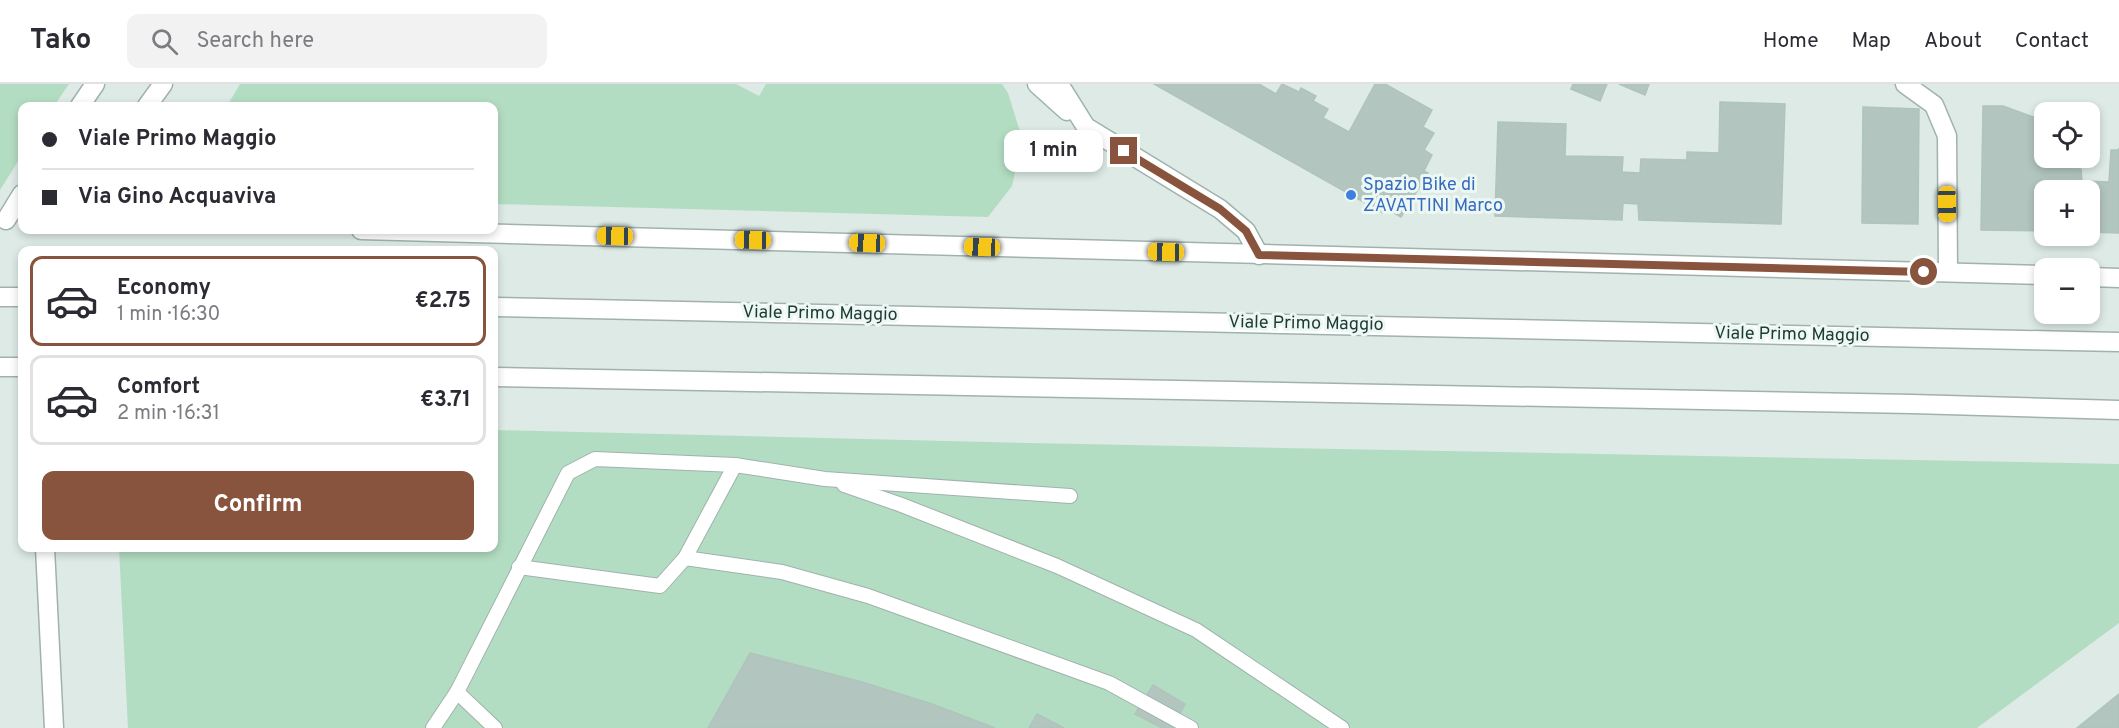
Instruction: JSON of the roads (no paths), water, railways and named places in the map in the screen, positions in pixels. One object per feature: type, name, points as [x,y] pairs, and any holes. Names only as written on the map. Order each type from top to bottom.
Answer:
[{"type":"street","points":[[83,102],[95,84]]},
{"type":"street","points":[[150,102],[163,84]]},
{"type":"street","points":[[1037,84],[1086,128],[1220,209],[1246,231],[1259,255]]},
{"type":"street","points":[[1059,84],[1086,128]]},
{"type":"street","points":[[1905,84],[1934,105],[1947,136],[1948,272]]},
{"type":"street","points":[[9,220],[18,202]]},
{"type":"street","points":[[498,234],[2034,275]]},
{"type":"street","points":[[2100,277],[2119,278]]},
{"type":"street","points":[[0,297],[18,297]]},
{"type":"street","name":"Viale Primo Maggio","points":[[498,307],[2119,342]]},
{"type":"street","points":[[0,367],[18,367]]},
{"type":"street","points":[[498,377],[1888,404],[2119,411]]},
{"type":"street","points":[[45,552],[54,728]]},
{"type":"lane","points":[[432,728],[457,692],[568,472],[595,459],[735,465],[825,479],[1070,496]]},
{"type":"lane","points":[[519,567],[660,586],[685,558],[735,465]]},
{"type":"lane","points":[[825,479],[899,504],[1057,566],[1196,630],[1342,728]]},
{"type":"lane","points":[[685,558],[782,572],[868,596],[1109,683],[1191,728]]},
{"type":"lane","points":[[457,692],[495,728]]},
{"type":"place","name":"Spazio Bike di ZAVATTINI Marco","points":[[1351,195]]}]
